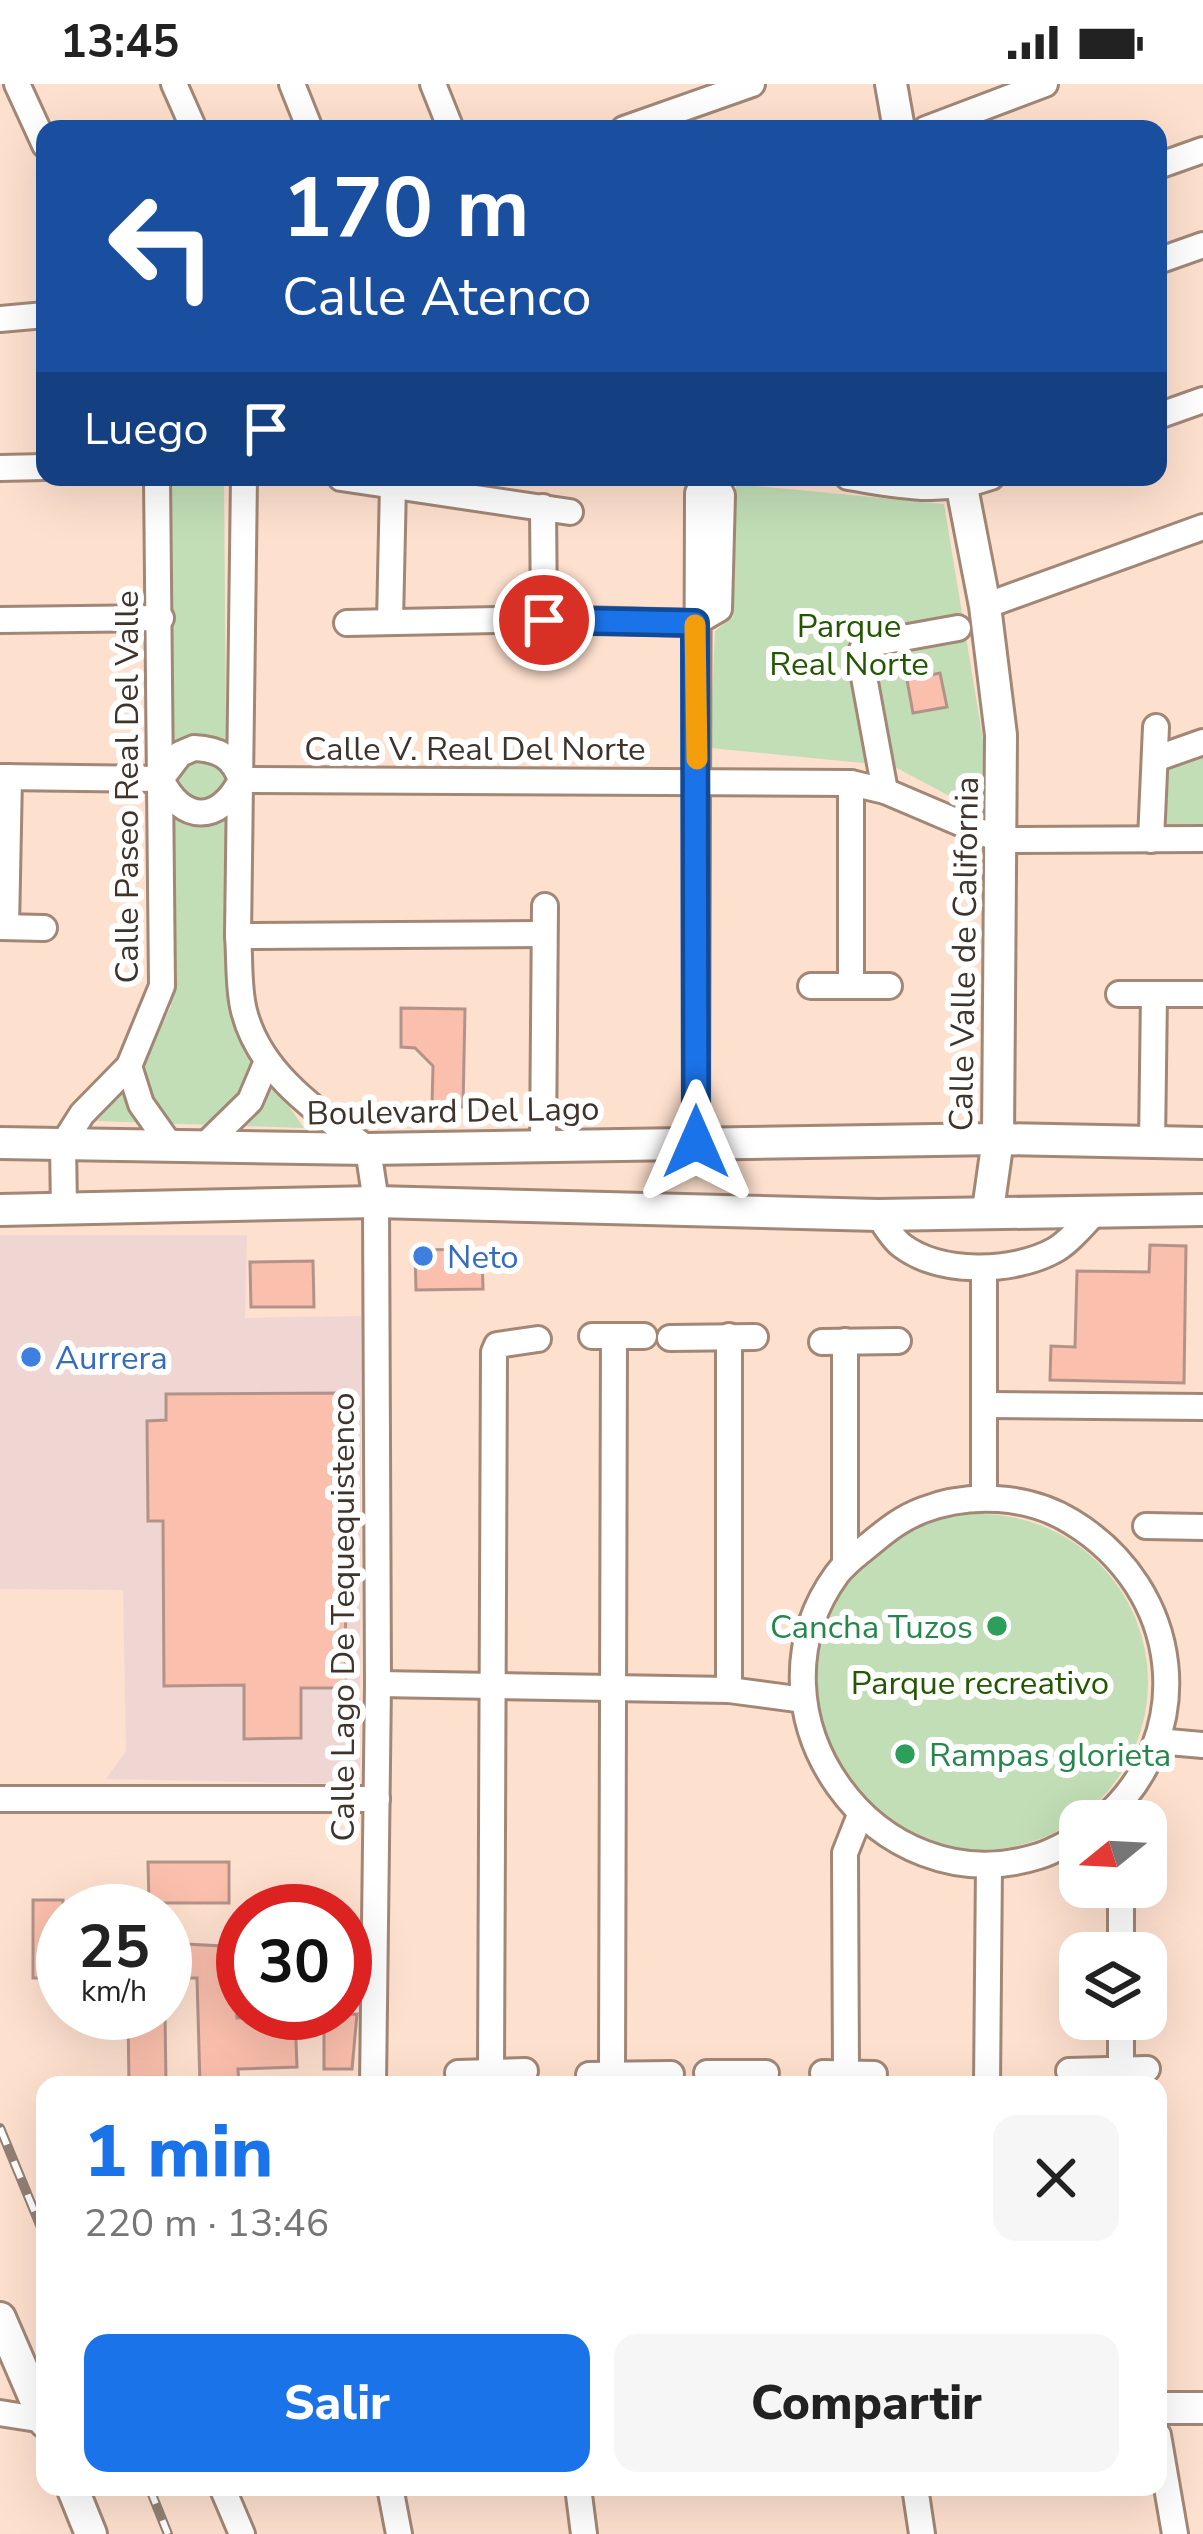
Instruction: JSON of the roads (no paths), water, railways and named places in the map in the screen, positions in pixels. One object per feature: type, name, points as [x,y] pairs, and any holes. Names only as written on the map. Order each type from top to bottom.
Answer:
[{"type":"street","points":[[17,84],[36,125]]},
{"type":"street","points":[[174,84],[190,120]]},
{"type":"street","points":[[292,84],[306,120]]},
{"type":"street","points":[[433,84],[447,120]]},
{"type":"street","points":[[650,120],[752,84]]},
{"type":"street","points":[[891,84],[897,120]]},
{"type":"street","points":[[950,120],[1045,84]]},
{"type":"street","points":[[1167,163],[1203,150]]},
{"type":"street","points":[[1167,258],[1203,245]]},
{"type":"street","points":[[0,319],[36,316]]},
{"type":"street","points":[[1167,413],[1203,400]]},
{"type":"street","points":[[0,468],[36,467]]},
{"type":"street","name":"Calle Paseo Real Del Valle","points":[[63,1144],[82,1114],[129,1066],[162,986],[157,486]]},
{"type":"street","points":[[244,486],[238,936],[244,1012],[267,1061],[303,1100],[368,1149]]},
{"type":"street","points":[[390,622],[393,486]]},
{"type":"street","points":[[406,486],[570,512]]},
{"type":"street","points":[[696,1142],[695,623],[702,486]]},
{"type":"street","points":[[347,623],[695,623],[719,609],[722,495],[716,486]]},
{"type":"street","points":[[903,486],[928,490],[945,486]]},
{"type":"street","name":"Calle Valle de California","points":[[972,486],[999,698],[998,1139],[988,1210]]},
{"type":"street","points":[[543,507],[544,620]]},
{"type":"street","points":[[985,606],[1203,527]]},
{"type":"street","points":[[0,620],[161,618]]},
{"type":"street","points":[[885,791],[860,655],[864,645],[958,628]]},
{"type":"street","points":[[1151,840],[1156,727]]},
{"type":"street","points":[[1155,759],[1203,742]]},
{"type":"street","points":[[211,748],[236,766],[241,781],[231,800],[212,812],[190,812],[171,799],[161,779],[180,754],[211,748]]},
{"type":"street","points":[[44,928],[3,927],[4,777],[161,779]]},
{"type":"street","name":"Calle V. Real Del Norte","points":[[241,781],[851,783],[885,791],[1000,840],[1203,839]]},
{"type":"street","points":[[851,783],[851,984]]},
{"type":"street","points":[[542,1146],[545,906]]},
{"type":"street","points":[[238,936],[544,934]]},
{"type":"street","points":[[811,986],[889,986]]},
{"type":"street","points":[[1119,994],[1203,994]]},
{"type":"street","points":[[1152,1144],[1154,994]]},
{"type":"street","points":[[203,1146],[250,1101],[267,1061]]},
{"type":"street","points":[[129,1066],[141,1104],[170,1145]]},
{"type":"street","name":"Boulevard Del Lago","points":[[0,1143],[368,1149],[998,1139],[1203,1143]]},
{"type":"street","points":[[63,1144],[64,1210]]},
{"type":"street","name":"Calle Lago De Tequequistenco","points":[[368,1149],[376,1202],[374,2076]]},
{"type":"street","points":[[0,1210],[376,1202],[878,1215],[1203,1210]]},
{"type":"street","points":[[878,1215],[899,1244],[931,1259],[985,1268],[1017,1266],[1059,1248],[1096,1210]]},
{"type":"street","points":[[984,1498],[985,1268]]},
{"type":"street","points":[[644,1336],[603,1336],[611,1688],[601,2074],[671,2074]]},
{"type":"street","points":[[729,1336],[729,1690]]},
{"type":"street","points":[[670,1339],[755,1337]]},
{"type":"street","points":[[491,2072],[497,1345],[538,1339]]},
{"type":"street","points":[[845,1565],[833,1342],[898,1340]]},
{"type":"street","points":[[985,1406],[1203,1407]]},
{"type":"street","points":[[1059,1847],[1038,1857],[989,1864],[942,1859],[898,1842],[860,1815],[832,1781],[813,1742],[804,1700],[804,1656],[815,1614],[845,1565],[900,1519],[941,1504],[984,1498],[1027,1503],[1068,1519],[1104,1543],[1133,1575],[1154,1613],[1165,1655],[1166,1699],[1157,1742],[1128,1800]]},
{"type":"street","points":[[1146,1526],[1203,1527]]},
{"type":"street","points":[[378,1684],[729,1690],[804,1700]]},
{"type":"street","points":[[1157,1742],[1203,1745]]},
{"type":"street","points":[[0,1799],[377,1799]]},
{"type":"street","points":[[860,1815],[845,1853],[834,2073],[874,2074]]},
{"type":"street","points":[[987,2076],[989,1864]]},
{"type":"street","points":[[1069,2071],[1134,2068],[1127,2040]]},
{"type":"street","points":[[458,2073],[525,2071]]},
{"type":"street","points":[[707,2073],[766,2073]]},
{"type":"street","points":[[0,2318],[36,2400]]},
{"type":"street","points":[[1167,2408],[1203,2408]]},
{"type":"street","points":[[0,2413],[36,2419]]},
{"type":"street","points":[[1167,2487],[1175,2534]]},
{"type":"street","points":[[76,2496],[91,2534]]},
{"type":"street","points":[[226,2496],[242,2534]]},
{"type":"street","points":[[392,2496],[399,2534]]},
{"type":"street","points":[[579,2496],[584,2534]]},
{"type":"street","points":[[916,2496],[922,2534]]},
{"type":"railway","points":[[0,2128],[36,2215]]},
{"type":"railway","points":[[153,2496],[168,2534]]},
{"type":"place","name":"Neto","points":[[423,1256]]},
{"type":"place","name":"Aurrera","points":[[31,1357]]},
{"type":"place","name":"Cancha Tuzos","points":[[997,1626]]},
{"type":"place","name":"Rampas glorieta","points":[[905,1754]]},
{"type":"park label","name":"Parque Real Norte","points":[[849,644]]},
{"type":"park label","name":"Parque recreativo","points":[[980,1682]]}]
